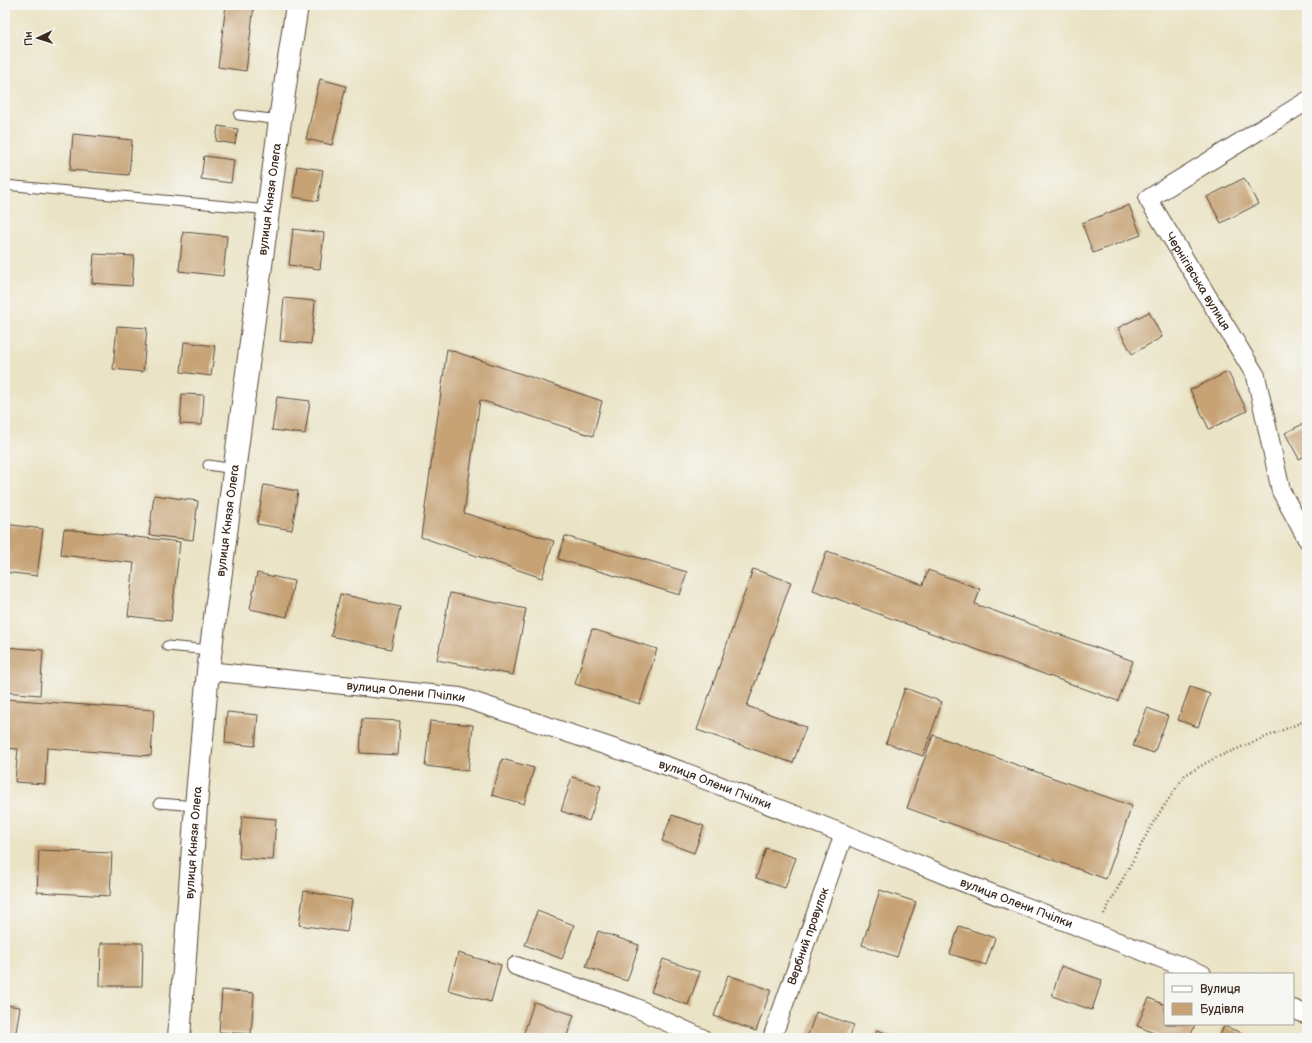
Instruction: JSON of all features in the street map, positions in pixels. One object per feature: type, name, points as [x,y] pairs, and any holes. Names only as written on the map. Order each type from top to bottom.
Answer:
[{"type":"street","name":"вулиця Князя Олега","points":[[178,1038],[209,660],[280,120],[297,5]]},
{"type":"street","name":"Чернігівська вулиця","points":[[1307,101],[1148,199],[1256,376],[1281,491],[1307,539]]},
{"type":"street","name":"вулиця Олени Пчілки","points":[[209,660],[460,697],[682,771],[967,884],[1199,973]]},
{"type":"street","name":"Вербний провулок","points":[[772,1038],[844,834]]},
{"type":"street","points":[[516,966],[632,1006],[702,1038]]},
{"type":"street","points":[[1294,1009],[1307,1015]]},
{"type":"lane","points":[[239,115],[280,120]]},
{"type":"lane","points":[[5,184],[268,210]]},
{"type":"lane","points":[[208,465],[234,469]]},
{"type":"lane","points":[[167,646],[209,660]]},
{"type":"lane","points":[[159,803],[196,806]]},
{"type":"path","points":[[1094,933],[1154,820],[1185,775],[1215,758],[1307,720]]},
{"type":"building","points":[[226,5],[254,5],[246,71],[218,67]]},
{"type":"building","points":[[320,79],[346,86],[332,145],[306,139]]},
{"type":"building","points":[[218,126],[238,129],[235,144],[216,141]]},
{"type":"building","points":[[73,134],[132,140],[129,175],[70,170]]},
{"type":"building","points":[[204,156],[234,160],[231,183],[201,179]]},
{"type":"building","points":[[297,166],[323,170],[318,201],[293,197]]},
{"type":"building","points":[[1244,178],[1258,204],[1221,223],[1207,197]]},
{"type":"building","points":[[1129,205],[1141,235],[1093,253],[1082,223]]},
{"type":"building","points":[[293,229],[324,233],[320,269],[289,265]]},
{"type":"building","points":[[183,232],[227,236],[223,276],[179,271]]},
{"type":"building","points":[[94,254],[134,256],[132,286],[92,283]]},
{"type":"building","points":[[284,298],[315,301],[311,344],[280,341]]},
{"type":"building","points":[[1149,312],[1162,337],[1132,354],[1118,328]]},
{"type":"building","points":[[117,326],[147,328],[143,372],[113,369]]},
{"type":"building","points":[[184,342],[215,346],[211,376],[181,372]]},
{"type":"building","points":[[447,349],[602,401],[593,436],[480,400],[464,513],[554,541],[542,578],[421,537]]},
{"type":"building","points":[[1228,372],[1247,411],[1209,429],[1190,390]]},
{"type":"building","points":[[182,394],[204,395],[202,425],[180,424]]},
{"type":"building","points":[[277,397],[310,401],[305,434],[272,430]]},
{"type":"building","points":[[1307,422],[1307,455],[1299,459],[1285,433]]},
{"type":"building","points":[[264,485],[298,491],[292,530],[257,524]]},
{"type":"building","points":[[154,495],[198,501],[193,540],[149,535]]},
{"type":"building","points":[[5,524],[43,529],[37,576],[5,572]]},
{"type":"building","points":[[64,529],[180,542],[171,621],[128,616],[134,563],[61,555]]},
{"type":"building","points":[[565,536],[687,572],[680,595],[558,559]]},
{"type":"building","points":[[827,551],[923,585],[928,570],[980,589],[975,604],[1133,661],[1118,701],[813,590]]},
{"type":"building","points":[[753,569],[791,582],[747,706],[806,727],[793,763],[697,730]]},
{"type":"building","points":[[257,573],[294,581],[287,617],[250,609]]},
{"type":"building","points":[[450,593],[526,609],[513,675],[437,660]]},
{"type":"building","points":[[340,594],[400,607],[391,649],[331,636]]},
{"type":"building","points":[[592,629],[657,649],[640,704],[575,684]]},
{"type":"building","points":[[5,647],[43,650],[40,695],[5,692]]},
{"type":"building","points":[[1190,687],[1210,694],[1198,727],[1178,720]]},
{"type":"building","points":[[905,688],[942,702],[923,756],[886,743]]},
{"type":"building","points":[[5,699],[154,710],[151,756],[47,748],[45,784],[15,782],[18,749],[5,748]]},
{"type":"building","points":[[1147,708],[1168,716],[1154,753],[1133,746]]},
{"type":"building","points":[[227,712],[258,715],[255,746],[225,743]]},
{"type":"building","points":[[362,719],[400,721],[398,755],[360,753]]},
{"type":"building","points":[[430,721],[473,725],[468,771],[425,766]]},
{"type":"building","points":[[933,735],[1132,806],[1106,879],[907,808]]},
{"type":"building","points":[[502,759],[534,768],[524,804],[492,795]]},
{"type":"building","points":[[572,777],[601,786],[589,821],[561,811]]},
{"type":"building","points":[[672,815],[704,826],[694,853],[662,841]]},
{"type":"building","points":[[242,816],[276,819],[273,860],[239,858]]},
{"type":"building","points":[[766,848],[796,858],[785,888],[756,878]]},
{"type":"building","points":[[39,850],[112,853],[110,896],[37,892]]},
{"type":"building","points":[[880,890],[916,902],[897,957],[862,945]]},
{"type":"building","points":[[304,891],[352,900],[347,932],[299,925]]},
{"type":"building","points":[[537,911],[574,925],[562,959],[525,945]]},
{"type":"building","points":[[959,926],[995,938],[986,965],[950,954]]},
{"type":"building","points":[[598,931],[639,945],[627,981],[586,967]]},
{"type":"building","points":[[101,943],[143,943],[142,986],[100,986]]},
{"type":"building","points":[[458,953],[501,965],[491,1002],[448,990]]},
{"type":"building","points":[[663,959],[700,972],[688,1005],[651,992]]},
{"type":"building","points":[[1061,966],[1102,980],[1092,1010],[1052,996]]},
{"type":"building","points":[[728,975],[771,990],[756,1031],[714,1016]]},
{"type":"building","points":[[222,990],[254,993],[251,1034],[219,1032]]},
{"type":"building","points":[[1149,998],[1164,1005],[1164,1025],[1195,1025],[1190,1038],[1166,1038],[1137,1026]]},
{"type":"building","points":[[534,1002],[574,1015],[566,1038],[529,1038],[523,1036]]},
{"type":"building","points":[[5,1005],[20,1007],[15,1038],[5,1038]]},
{"type":"building","points":[[816,1012],[854,1025],[849,1038],[807,1038]]},
{"type":"building","points":[[1224,1026],[1255,1038],[1219,1038]]},
{"type":"building","points":[[877,1030],[899,1038],[874,1038]]}]
